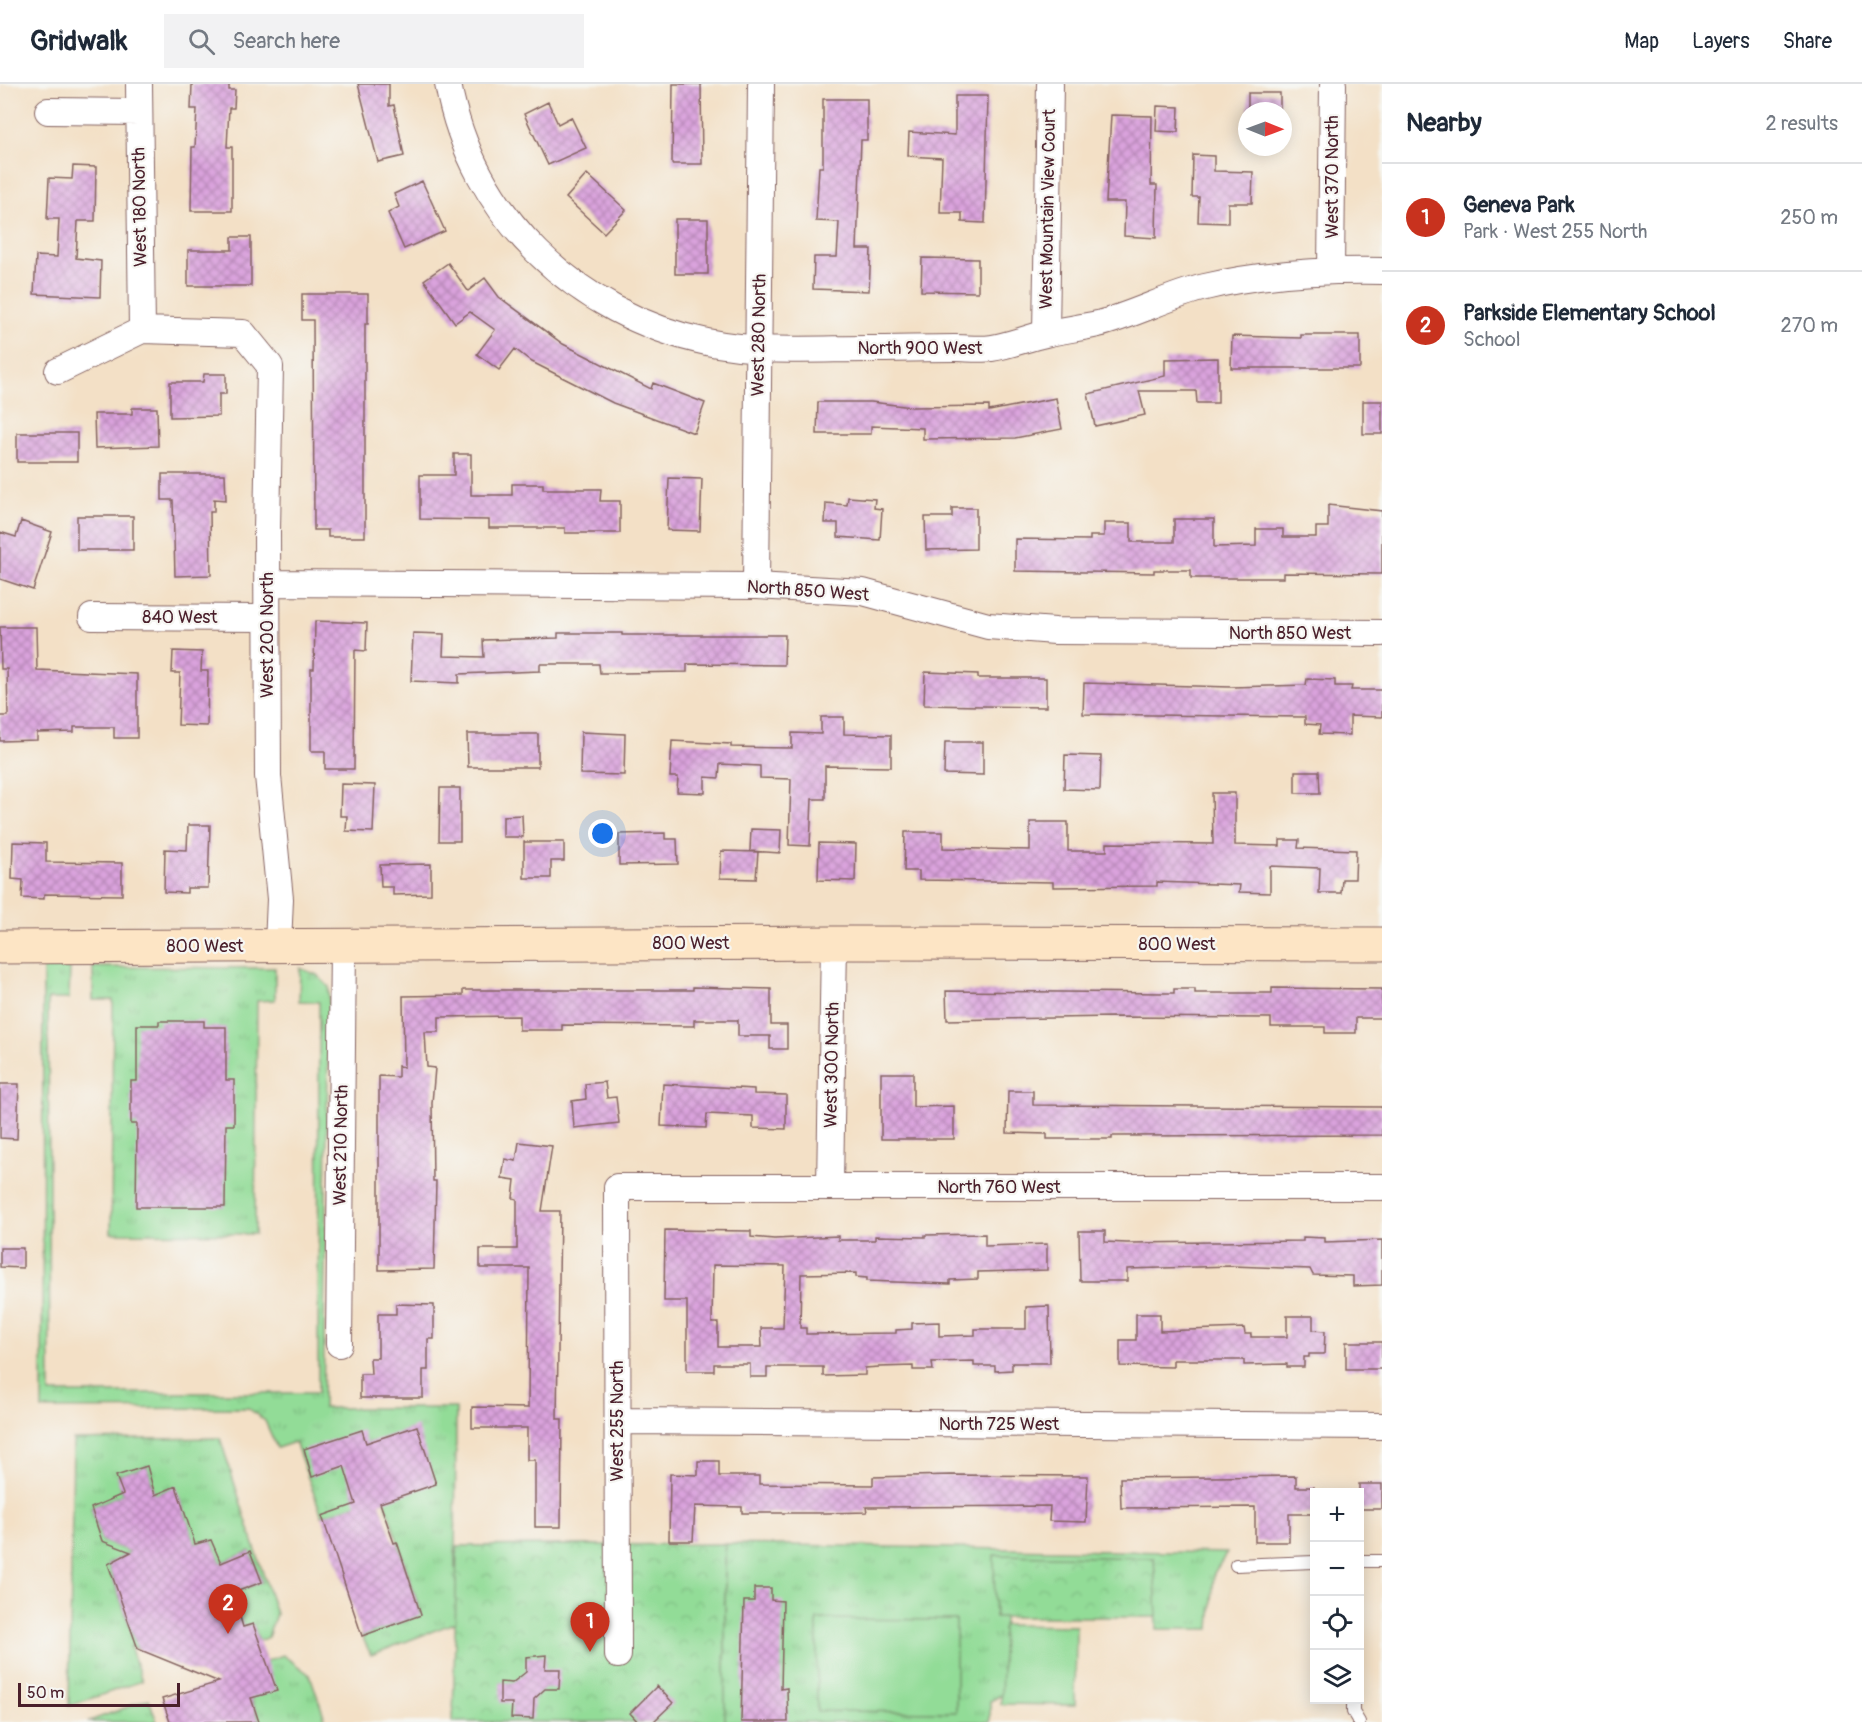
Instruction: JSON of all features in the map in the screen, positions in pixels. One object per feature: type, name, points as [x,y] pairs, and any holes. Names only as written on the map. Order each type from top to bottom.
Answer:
[{"type":"street","name":"West 180 North","points":[[139,84],[142,330]]},
{"type":"street","name":"North 900 West","points":[[448,84],[459,129],[475,168],[517,232],[542,259],[562,277],[598,301],[636,321],[708,343],[759,350],[991,348],[1046,333],[1099,324],[1205,287],[1271,276],[1331,270],[1382,271]]},
{"type":"street","name":"West 280 North","points":[[756,586],[761,84]]},
{"type":"street","name":"West Mountain View Court","points":[[1046,333],[1050,84]]},
{"type":"street","name":"West 370 North","points":[[1331,270],[1333,84]]},
{"type":"street","points":[[48,111],[139,112]]},
{"type":"street","points":[[58,371],[142,330]]},
{"type":"street","name":"West 200 North","points":[[142,330],[243,333],[270,366],[267,583],[268,776],[280,899],[278,945]]},
{"type":"street","name":"North 850 West","points":[[267,583],[756,586],[863,592],[988,626],[1044,630],[1382,633]]},
{"type":"street","name":"840 West","points":[[93,617],[267,618]]},
{"type":"street","name":"800 West","points":[[0,947],[834,943],[1382,944]]},
{"type":"street","name":"West 300 North","points":[[830,1186],[834,943]]},
{"type":"street","name":"West 210 North","points":[[339,1344],[343,945]]},
{"type":"street","name":"North 760 West","points":[[617,1187],[1382,1187]]},
{"type":"street","name":"West 255 North","points":[[617,1187],[618,1655]]},
{"type":"street","name":"North 725 West","points":[[617,1421],[1382,1425]]},
{"type":"lane","points":[[1364,1561],[1382,1561]]},
{"type":"lane","points":[[1236,1565],[1310,1562]]},
{"type":"lane","points":[[1353,1704],[1353,1712],[1359,1722]]},
{"type":"green space","points":[[43,967],[70,967],[69,999],[48,999],[50,1393],[318,1393],[319,1002],[299,1001],[300,968],[317,975],[329,987],[323,1408],[456,1408],[455,1569],[457,1546],[596,1545],[596,1568],[371,1655],[362,1636],[421,1614],[383,1495],[322,1516],[295,1442],[277,1448],[265,1421],[248,1408],[42,1409]]},
{"type":"green space","points":[[93,967],[275,968],[275,1000],[257,1001],[255,1234],[111,1233],[113,1000],[93,1000]]},
{"type":"green space","points":[[220,1438],[276,1614],[268,1637],[259,1641],[253,1624],[243,1627],[233,1593],[262,1582],[250,1551],[221,1563],[211,1540],[195,1544],[176,1487],[155,1495],[147,1466],[117,1476],[123,1494],[91,1508],[102,1541],[131,1552],[108,1564],[138,1649],[130,1646],[142,1681],[69,1706],[73,1440]]},
{"type":"green space","points":[[725,1544],[1227,1553],[1214,1573],[1210,1629],[1157,1629],[1154,1558],[995,1616],[1004,1617],[1002,1695],[990,1701],[990,1722],[653,1722],[725,1681]]},
{"type":"green space","points":[[725,1544],[725,1722],[453,1722],[457,1546]]},
{"type":"green space","points":[[994,1555],[1154,1558],[1157,1617],[995,1617]]},
{"type":"green space","points":[[817,1619],[956,1620],[956,1712],[817,1711]]},
{"type":"green space","points":[[1003,1625],[1076,1626],[1075,1705],[1001,1704]]},
{"type":"green space","points":[[283,1655],[310,1675],[326,1722],[260,1722],[251,1698],[266,1661]]},
{"type":"green space","points":[[149,1699],[157,1722],[87,1722]]},
{"type":"building","points":[[192,84],[229,84],[229,90],[235,90],[234,108],[229,108],[227,147],[232,147],[232,211],[191,211],[192,147],[195,147],[197,109],[191,109]]},
{"type":"building","points":[[358,84],[389,84],[389,106],[394,105],[404,156],[378,162]]},
{"type":"building","points":[[673,84],[701,84],[702,164],[672,164]]},
{"type":"building","points":[[1248,93],[1280,93],[1280,102],[1248,102]]},
{"type":"building","points":[[955,96],[988,96],[985,223],[962,222],[962,213],[940,213],[942,158],[908,156],[909,132],[955,135]]},
{"type":"building","points":[[823,99],[867,99],[867,140],[861,140],[857,249],[871,249],[869,291],[813,289],[814,257],[837,257],[839,222],[816,221],[819,167],[823,167]]},
{"type":"building","points":[[548,102],[558,124],[571,117],[586,148],[548,165],[524,114]]},
{"type":"building","points":[[1157,106],[1179,107],[1178,132],[1156,131]]},
{"type":"building","points":[[1111,115],[1152,116],[1151,185],[1157,185],[1156,238],[1124,236],[1125,202],[1106,202]]},
{"type":"building","points":[[1193,155],[1214,156],[1214,171],[1253,172],[1252,203],[1228,203],[1228,223],[1198,222],[1199,197],[1192,197]]},
{"type":"building","points":[[73,166],[96,167],[95,221],[78,221],[76,258],[101,261],[100,297],[34,294],[36,256],[57,257],[59,219],[47,219],[49,178],[72,179]]},
{"type":"building","points":[[587,174],[626,210],[604,233],[566,198]]},
{"type":"building","points":[[422,181],[445,231],[404,249],[388,213],[399,207],[394,194]]},
{"type":"building","points":[[675,219],[708,219],[708,274],[675,274]]},
{"type":"building","points":[[232,237],[251,237],[251,286],[188,286],[188,250],[232,250]]},
{"type":"building","points":[[922,258],[978,259],[978,292],[921,291]]},
{"type":"building","points":[[448,263],[468,291],[485,278],[499,297],[563,344],[651,389],[653,383],[705,403],[694,433],[613,403],[532,362],[515,349],[499,370],[477,354],[495,330],[470,312],[455,323],[424,280]]},
{"type":"building","points":[[302,294],[368,294],[368,324],[365,324],[365,537],[328,537],[328,530],[314,530],[313,320],[302,320]]},
{"type":"building","points":[[1301,335],[1360,335],[1360,368],[1231,368],[1232,336],[1301,338]]},
{"type":"building","points":[[1218,358],[1218,403],[1197,403],[1196,391],[1139,391],[1145,415],[1095,426],[1088,394],[1165,376],[1165,359]]},
{"type":"building","points":[[204,374],[226,374],[226,394],[219,394],[219,416],[170,417],[170,382],[203,382]]},
{"type":"building","points":[[1056,398],[1062,429],[1015,438],[923,439],[923,428],[871,426],[871,434],[817,434],[818,402],[871,402],[912,407],[989,406],[989,411]]},
{"type":"building","points":[[1363,401],[1382,401],[1382,434],[1363,434]]},
{"type":"building","points":[[132,408],[157,408],[158,446],[95,448],[94,414],[132,414]]},
{"type":"building","points":[[17,433],[77,433],[77,462],[17,462]]},
{"type":"building","points":[[454,454],[471,454],[471,495],[512,495],[512,484],[543,484],[543,489],[601,489],[600,501],[620,501],[620,533],[565,533],[565,528],[489,528],[489,520],[420,519],[420,475],[454,475]]},
{"type":"building","points":[[162,474],[225,474],[226,500],[214,499],[214,512],[210,512],[211,575],[175,576],[173,500],[162,500]]},
{"type":"building","points":[[669,478],[702,479],[700,531],[667,530]]},
{"type":"building","points":[[848,497],[875,499],[874,508],[882,509],[880,540],[838,537],[838,523],[825,523],[826,503],[847,505]]},
{"type":"building","points":[[1328,505],[1382,511],[1382,574],[1283,573],[1283,578],[1191,578],[1191,570],[1154,570],[1154,573],[1015,571],[1015,539],[1090,540],[1090,536],[1104,536],[1104,523],[1131,523],[1131,542],[1174,542],[1174,519],[1214,519],[1214,547],[1256,546],[1256,529],[1283,529],[1283,537],[1316,537],[1316,527],[1328,527]]},
{"type":"building","points":[[952,508],[976,508],[976,549],[926,550],[925,517],[952,517]]},
{"type":"building","points":[[77,516],[133,516],[133,550],[77,550]]},
{"type":"building","points":[[21,521],[52,532],[33,590],[0,579],[0,532],[16,537]]},
{"type":"building","points":[[315,621],[367,623],[366,651],[355,650],[354,769],[325,769],[325,751],[311,751],[311,669],[314,669]]},
{"type":"building","points":[[0,627],[36,627],[37,670],[137,674],[137,738],[114,738],[114,727],[74,727],[74,732],[37,733],[37,740],[0,741],[0,716],[8,716],[7,669],[1,669]]},
{"type":"building","points":[[413,633],[444,634],[443,656],[484,657],[483,640],[558,638],[558,633],[785,635],[784,665],[687,664],[687,672],[600,673],[599,664],[540,664],[540,671],[459,674],[459,683],[411,681]]},
{"type":"building","points":[[173,651],[202,652],[201,671],[208,671],[207,726],[178,725],[180,673],[172,673]]},
{"type":"building","points":[[925,672],[978,674],[978,678],[1046,678],[1046,707],[924,705]]},
{"type":"building","points":[[1307,679],[1335,680],[1335,686],[1352,686],[1351,690],[1382,690],[1382,717],[1350,716],[1350,735],[1319,734],[1320,725],[1305,724],[1305,717],[1083,714],[1084,683],[1231,687],[1306,685]]},
{"type":"building","points":[[821,717],[844,717],[844,734],[891,735],[891,767],[825,766],[825,799],[812,799],[810,846],[789,845],[791,779],[760,778],[760,766],[720,764],[719,778],[705,777],[705,793],[677,792],[678,777],[670,777],[672,741],[731,744],[731,747],[792,748],[792,733],[821,734]]},
{"type":"building","points":[[581,732],[625,734],[624,775],[580,774]]},
{"type":"building","points":[[467,734],[538,734],[538,767],[468,767]]},
{"type":"building","points":[[945,742],[983,742],[983,775],[944,774]]},
{"type":"building","points":[[1065,755],[1101,756],[1100,790],[1064,789]]},
{"type":"building","points":[[1295,771],[1319,771],[1320,793],[1295,793]]},
{"type":"building","points":[[341,784],[375,785],[373,832],[346,831],[347,816],[340,816]]},
{"type":"building","points":[[440,788],[460,788],[460,841],[439,841]]},
{"type":"building","points":[[1212,793],[1235,793],[1235,845],[1280,846],[1280,840],[1299,840],[1298,848],[1356,850],[1355,879],[1342,879],[1341,893],[1319,893],[1320,868],[1270,866],[1270,893],[1239,892],[1240,885],[1157,882],[1157,886],[1053,887],[1053,882],[919,880],[919,871],[904,871],[905,832],[943,832],[943,848],[1030,850],[1030,822],[1068,822],[1068,851],[1107,851],[1107,843],[1213,844]]},
{"type":"building","points":[[522,815],[523,837],[503,837],[503,816]]},
{"type":"building","points":[[188,825],[210,825],[208,888],[187,888],[187,893],[164,892],[165,849],[187,850]]},
{"type":"building","points":[[751,829],[781,830],[780,853],[750,851]]},
{"type":"building","points":[[665,833],[665,839],[677,839],[678,864],[619,865],[619,834]]},
{"type":"building","points":[[13,842],[46,843],[46,862],[122,863],[122,895],[44,894],[44,899],[22,898],[23,880],[12,879]]},
{"type":"building","points":[[524,842],[564,842],[564,861],[551,861],[551,878],[524,878]]},
{"type":"building","points":[[819,843],[856,844],[855,881],[818,880]]},
{"type":"building","points":[[721,851],[758,852],[756,879],[720,878]]},
{"type":"building","points":[[431,864],[431,894],[393,895],[393,887],[381,887],[380,865]]},
{"type":"building","points":[[693,987],[771,989],[771,1025],[787,1025],[787,1049],[770,1049],[770,1036],[738,1036],[738,1020],[694,1020],[694,1026],[562,1025],[562,1030],[519,1030],[519,1016],[439,1017],[439,1032],[425,1032],[427,1067],[435,1068],[432,1103],[433,1181],[436,1181],[434,1269],[379,1270],[379,1076],[398,1077],[398,1066],[404,1067],[403,996],[463,995],[463,990],[693,990]]},
{"type":"building","points":[[1272,988],[1382,989],[1382,1018],[1356,1018],[1356,1033],[1325,1033],[1325,1027],[1271,1027],[1271,1018],[1112,1017],[947,1020],[946,991],[1174,993],[1174,989],[1195,989],[1195,993],[1272,993]]},
{"type":"building","points":[[159,1021],[204,1021],[204,1027],[226,1027],[226,1080],[234,1080],[234,1125],[226,1125],[225,1207],[136,1207],[137,1124],[131,1124],[131,1081],[137,1081],[137,1025],[159,1025]]},
{"type":"building","points":[[881,1073],[913,1073],[913,1107],[954,1106],[954,1139],[881,1139]]},
{"type":"building","points":[[605,1082],[607,1098],[616,1097],[619,1123],[574,1128],[572,1101],[586,1099],[585,1084]]},
{"type":"building","points":[[0,1084],[19,1084],[17,1139],[0,1138]]},
{"type":"building","points":[[663,1084],[754,1089],[754,1094],[786,1095],[786,1129],[753,1128],[753,1116],[707,1114],[706,1128],[661,1126]]},
{"type":"building","points":[[1008,1091],[1033,1091],[1033,1105],[1382,1107],[1382,1135],[1112,1136],[1112,1139],[1047,1139],[1047,1134],[1007,1133]]},
{"type":"building","points":[[519,1142],[552,1146],[542,1211],[560,1211],[557,1419],[562,1419],[561,1527],[535,1527],[535,1460],[527,1460],[527,1428],[472,1428],[472,1407],[528,1408],[529,1268],[480,1268],[480,1249],[517,1249],[517,1199],[513,1198],[515,1180],[502,1178],[505,1159],[516,1161]]},
{"type":"building","points":[[665,1230],[751,1231],[751,1237],[774,1239],[838,1236],[838,1240],[875,1240],[875,1236],[925,1237],[925,1235],[985,1234],[985,1246],[1047,1244],[1047,1270],[978,1272],[978,1279],[950,1280],[950,1284],[867,1281],[867,1278],[856,1277],[856,1273],[801,1274],[800,1328],[806,1328],[806,1334],[896,1333],[896,1330],[912,1329],[912,1323],[939,1322],[939,1336],[975,1335],[975,1329],[1026,1329],[1026,1307],[1049,1306],[1050,1363],[1012,1363],[1012,1370],[995,1371],[995,1366],[974,1366],[974,1361],[932,1362],[933,1370],[913,1370],[913,1366],[879,1367],[865,1368],[865,1375],[823,1376],[823,1367],[767,1367],[767,1377],[750,1377],[750,1364],[714,1364],[714,1371],[687,1371],[687,1301],[664,1301]],"holes":[[[713,1265],[785,1266],[783,1328],[761,1328],[762,1347],[718,1347],[718,1323],[712,1323]]]},
{"type":"building","points":[[1079,1231],[1105,1231],[1105,1242],[1127,1243],[1303,1241],[1303,1237],[1325,1238],[1325,1242],[1382,1240],[1382,1285],[1353,1286],[1353,1276],[1313,1275],[1310,1269],[1232,1266],[1127,1269],[1127,1281],[1080,1281]]},
{"type":"building","points":[[0,1248],[23,1248],[23,1268],[0,1267]]},
{"type":"building","points":[[396,1304],[434,1305],[434,1339],[428,1339],[428,1370],[423,1370],[423,1398],[360,1398],[360,1374],[371,1374],[370,1358],[378,1358],[378,1314],[396,1314]]},
{"type":"building","points":[[1136,1314],[1160,1314],[1160,1331],[1244,1328],[1245,1334],[1251,1334],[1251,1337],[1287,1337],[1287,1316],[1313,1316],[1313,1330],[1325,1331],[1324,1354],[1309,1354],[1309,1357],[1304,1357],[1304,1367],[1287,1367],[1287,1364],[1244,1365],[1244,1360],[1173,1360],[1173,1367],[1120,1366],[1120,1340],[1136,1340]]},
{"type":"building","points":[[1346,1342],[1382,1342],[1382,1369],[1346,1369]]},
{"type":"building","points":[[417,1426],[436,1484],[380,1503],[394,1543],[397,1542],[421,1615],[362,1636],[322,1516],[356,1504],[344,1466],[312,1477],[304,1449],[362,1430],[366,1443]]},
{"type":"building","points":[[698,1461],[719,1461],[719,1476],[759,1476],[759,1484],[873,1485],[873,1477],[950,1475],[1088,1476],[1086,1522],[1049,1521],[1050,1506],[866,1507],[867,1512],[742,1513],[742,1507],[695,1506],[693,1541],[669,1541],[670,1474],[698,1475]]},
{"type":"building","points":[[147,1466],[155,1495],[176,1486],[195,1544],[211,1540],[221,1563],[250,1551],[262,1582],[233,1593],[243,1627],[253,1624],[277,1691],[251,1698],[259,1722],[170,1722],[162,1699],[219,1682],[138,1649],[108,1564],[131,1552],[102,1541],[91,1508],[123,1494],[116,1476]]},
{"type":"building","points":[[1296,1476],[1296,1487],[1314,1488],[1310,1488],[1310,1514],[1289,1514],[1289,1542],[1255,1542],[1255,1507],[1121,1508],[1120,1478]]},
{"type":"building","points":[[1359,1484],[1382,1484],[1382,1509],[1364,1509],[1364,1488],[1359,1488]]},
{"type":"building","points":[[754,1588],[771,1588],[771,1600],[783,1601],[781,1689],[787,1688],[788,1722],[741,1722],[744,1601],[754,1601]]},
{"type":"building","points":[[546,1655],[545,1669],[560,1669],[559,1689],[545,1689],[534,1699],[533,1719],[511,1718],[512,1703],[500,1703],[500,1682],[512,1683],[526,1672],[526,1657]]},
{"type":"building","points":[[657,1686],[673,1703],[653,1722],[638,1722],[630,1713]]},
{"type":"place","name":"Parkside Elementary School","points":[[228,1634]]},
{"type":"place","name":"Geneva Park","points":[[590,1652]]}]
